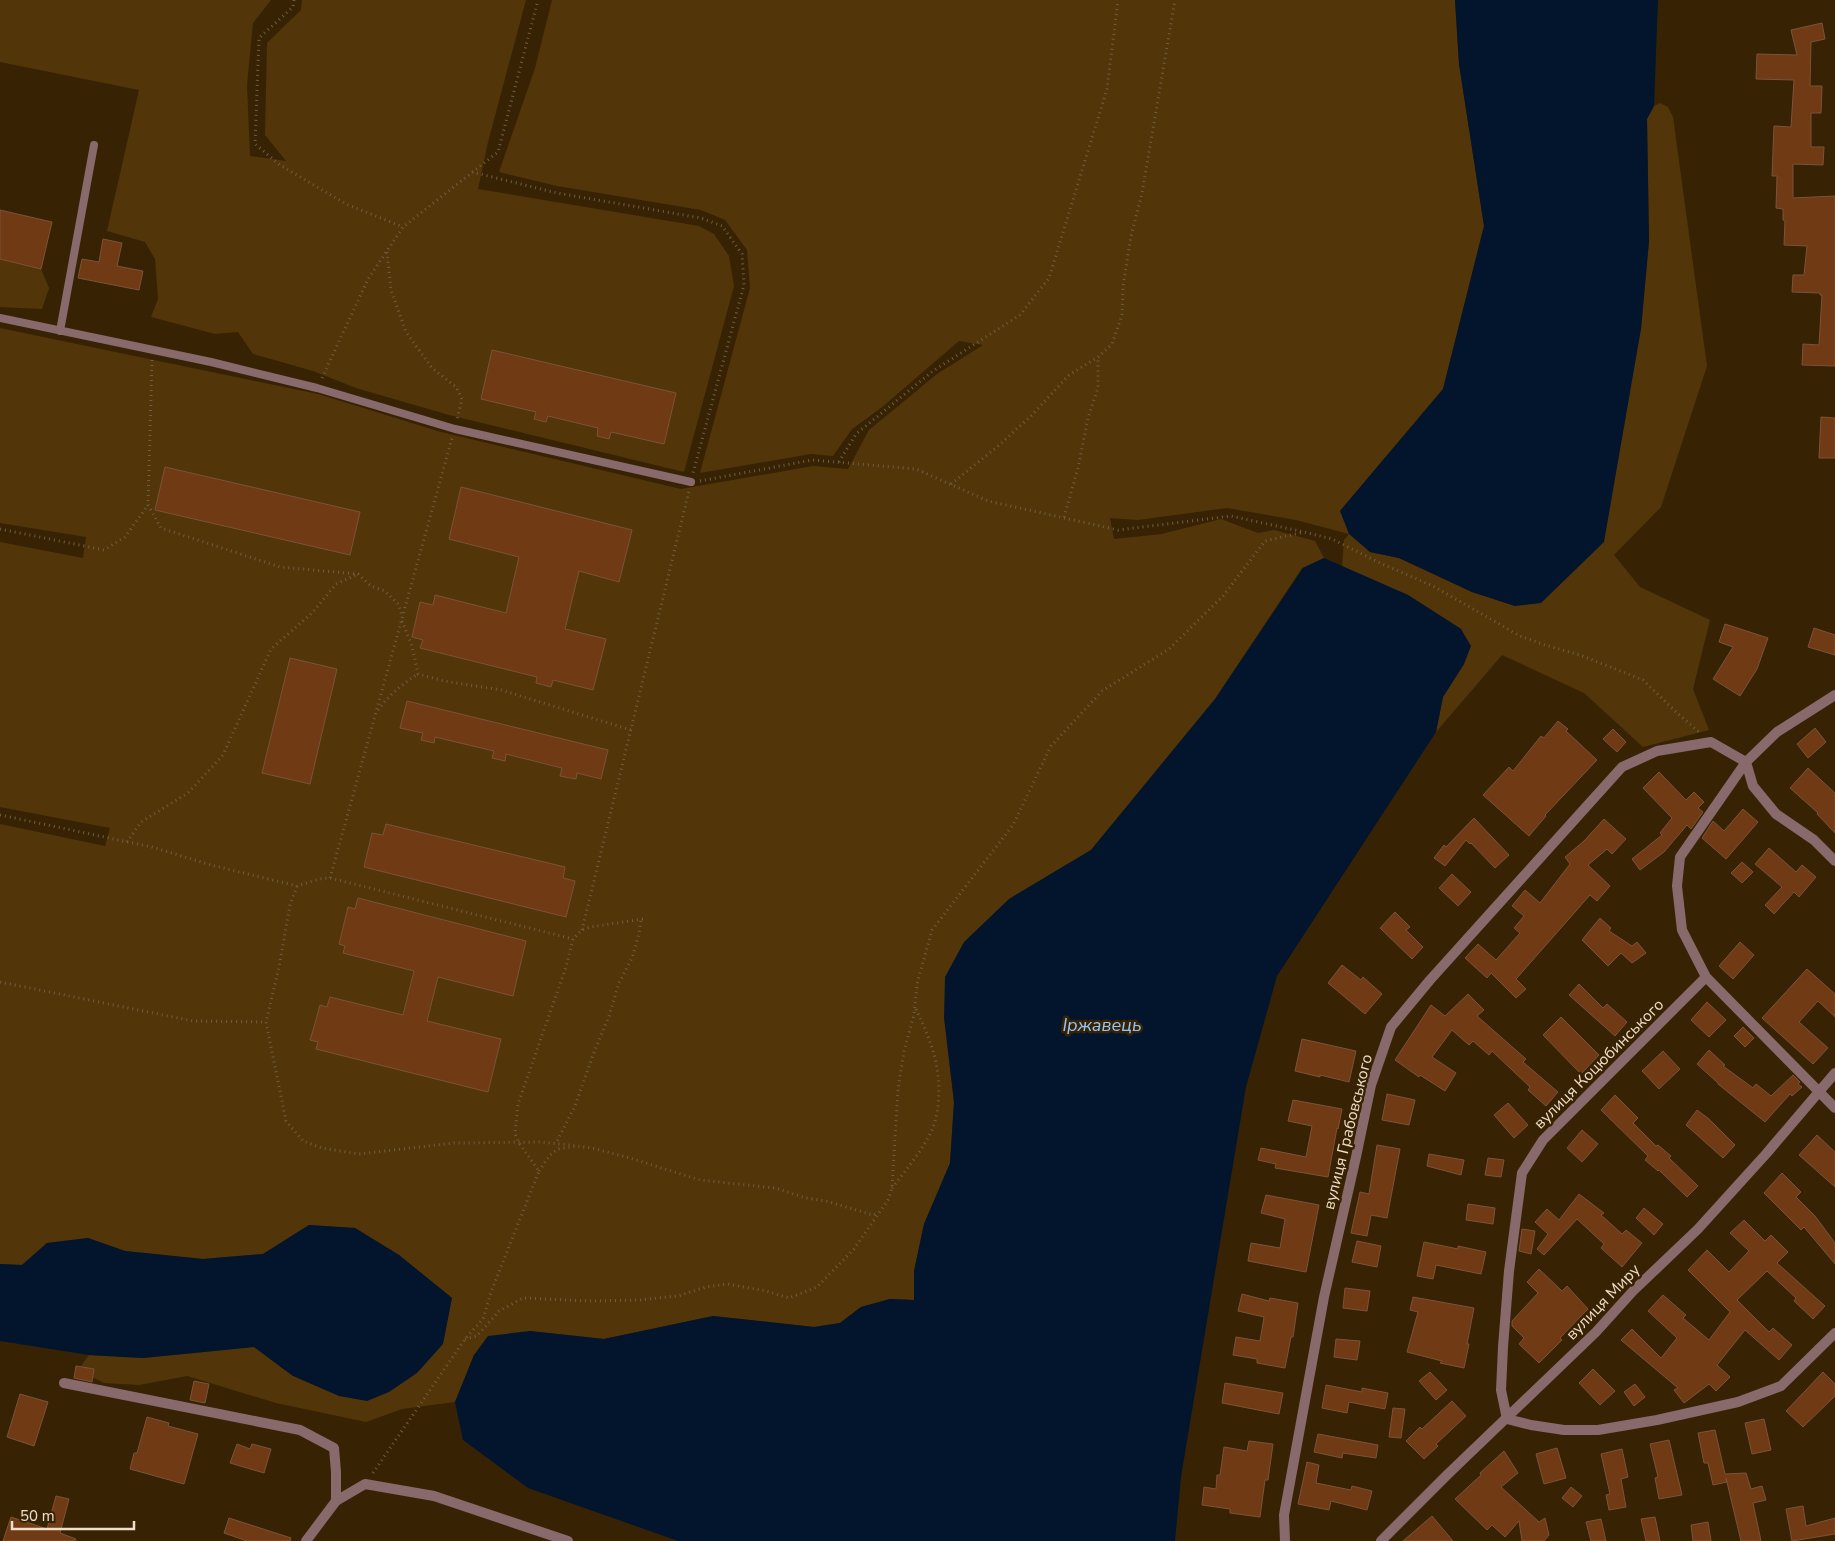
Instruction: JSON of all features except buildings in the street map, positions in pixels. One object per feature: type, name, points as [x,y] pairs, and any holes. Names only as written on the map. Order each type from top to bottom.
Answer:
[{"type":"street","points":[[1835,695],[1777,732],[1746,762],[1680,858],[1678,886],[1682,930],[1706,977],[1835,1108]]},
{"type":"street","points":[[1711,742],[1746,762],[1753,786],[1776,814],[1814,840],[1835,862]]},
{"type":"street","name":"вулиця Грабовського","points":[[1285,1541],[1284,1514],[1324,1297],[1371,1085],[1391,1027],[1430,980],[1622,767],[1657,752],[1711,742]]},
{"type":"street","name":"вулиця Коцюбинського","points":[[1507,1419],[1501,1390],[1503,1347],[1509,1271],[1522,1173],[1543,1140],[1706,977]]},
{"type":"street","name":"вулиця Миру","points":[[1381,1541],[1596,1332],[1633,1291],[1698,1229],[1766,1154],[1835,1073]]},
{"type":"street","points":[[1507,1419],[1564,1430],[1598,1430],[1657,1420],[1738,1402],[1781,1386],[1835,1333]]},
{"type":"street","points":[[64,1383],[300,1430],[334,1448],[336,1501]]},
{"type":"street","points":[[306,1541],[336,1501],[365,1484],[434,1496],[568,1541]]},
{"type":"lane","points":[[60,331],[94,145]]},
{"type":"lane","points":[[0,318],[152,350],[317,388],[455,429],[691,482]]},
{"type":"path","points":[[294,0],[293,7],[259,38],[255,144],[280,165],[346,204],[403,227]]},
{"type":"path","points":[[317,388],[368,279],[403,227],[498,152],[538,0]]},
{"type":"path","points":[[838,462],[856,434],[933,371],[1020,315],[1049,278],[1107,89],[1118,0]]},
{"type":"path","points":[[951,484],[1031,416],[1069,375],[1098,357],[1112,344],[1122,315],[1123,286],[1130,244],[1142,193],[1175,0]]},
{"type":"path","points":[[472,172],[557,192],[701,218],[722,226],[742,254],[744,285],[691,482],[582,930]]},
{"type":"path","points":[[330,878],[462,399],[456,387],[432,368],[406,332],[390,290],[386,252]]},
{"type":"path","points":[[152,350],[148,506],[161,528],[280,567],[358,574],[371,586],[385,591],[399,605],[412,646],[418,674]]},
{"type":"path","points":[[1064,517],[1078,468],[1088,418],[1098,388],[1098,357]]},
{"type":"path","points":[[691,482],[812,460],[838,462],[916,469],[988,501],[1118,530],[1231,516],[1332,539],[1380,563],[1433,586],[1520,636],[1580,655],[1642,680],[1711,742]]},
{"type":"path","points":[[0,529],[104,550],[125,537],[148,506]]},
{"type":"path","points":[[466,1339],[476,1336],[499,1311],[523,1298],[589,1301],[639,1300],[678,1296],[706,1287],[727,1284],[766,1291],[789,1298],[817,1287],[854,1249],[888,1200],[892,1188],[898,1089],[904,1051],[914,1015],[917,984],[932,930],[1013,825],[1051,746],[1102,692],[1169,649],[1223,596],[1265,541],[1304,532]]},
{"type":"path","points":[[127,842],[142,822],[188,793],[223,755],[271,650],[312,613],[336,584],[358,574]]},
{"type":"path","points":[[376,714],[385,701],[405,682],[418,674],[444,681],[501,690],[631,730]]},
{"type":"path","points":[[0,815],[127,842],[297,886],[319,879],[330,878],[573,939]]},
{"type":"path","points":[[297,886],[290,904],[279,967],[266,1022],[286,1121],[303,1141],[322,1148],[359,1154],[454,1143],[556,1143],[592,1148],[700,1180],[775,1188],[873,1215],[878,1213]]},
{"type":"path","points":[[539,1171],[519,1143],[516,1134],[515,1126],[518,1104],[566,967],[573,939],[582,930],[590,928],[623,923],[636,920],[643,919],[641,919],[640,927],[639,934],[632,958],[619,983],[609,1016],[575,1106],[556,1143]]},
{"type":"path","points":[[0,982],[194,1021],[266,1022]]},
{"type":"path","points":[[892,1188],[907,1170],[932,1130],[939,1099],[937,1070],[930,1042],[914,1005]]},
{"type":"path","points":[[365,1484],[466,1339],[483,1319],[491,1292],[539,1171],[558,1149],[577,1146]]},
{"type":"shaded area","points":[[0,0],[271,0],[253,23],[247,85],[250,156],[286,161],[265,135],[267,43],[301,10],[302,0],[526,0],[488,142],[478,189],[699,226],[714,234],[729,256],[734,286],[684,472],[449,415],[356,388],[313,371],[253,354],[238,332],[215,334],[151,317],[158,299],[155,259],[145,242],[107,231],[139,90],[0,62]]},
{"type":"shaded area","points":[[552,0],[1455,0],[1459,64],[1484,226],[1443,389],[1340,511],[1370,552],[1399,558],[1472,592],[1515,606],[1641,329],[1649,241],[1647,119],[1654,106],[1660,103],[1668,107],[1673,117],[1707,366],[1661,507],[1614,555],[1640,587],[1710,620],[1693,689],[1709,730],[1643,747],[1584,693],[1502,655],[1436,732],[1443,697],[1464,664],[1461,629],[1408,595],[1342,567],[1344,540],[1349,534],[1296,520],[1227,508],[1138,520],[1110,518],[1114,539],[1162,534],[1221,519],[1258,533],[1274,530],[1315,541],[1324,558],[1302,568],[1215,699],[1091,850],[1009,899],[944,1017],[954,1102],[950,1164],[924,1224],[914,1271],[914,1300],[890,1299],[861,1307],[840,1323],[814,1327],[713,1316],[604,1339],[530,1331],[474,1355],[455,1402],[402,1409],[366,1422],[276,1403],[187,1376],[139,1385],[104,1383],[78,1370],[89,1355],[143,1358],[254,1347],[293,1376],[452,1298],[399,1255],[355,1228],[309,1225],[263,1254],[203,1259],[125,1251],[88,1238],[47,1243],[22,1265],[0,1264],[0,824],[105,846],[110,828],[0,807],[0,542],[83,558],[86,537],[0,523],[0,328],[318,394],[441,432],[681,489],[813,466],[848,469],[869,430],[937,374],[983,345],[959,341],[881,408],[852,429],[833,456],[811,454],[700,473],[750,288],[747,250],[725,220],[701,210],[557,186],[499,172],[535,68]]},
{"type":"shaded area","points":[[0,259],[41,269],[49,288],[42,309],[0,307]]},
{"type":"water","points":[[1455,0],[1658,0],[1654,106],[1647,119],[1649,241],[1641,329],[1604,542],[1541,603],[1515,606],[1472,592],[1399,558],[1370,552],[1349,534],[1340,511],[1443,389],[1484,226],[1459,64]]},
{"type":"water","name":"Іржавець","points":[[1324,558],[1408,595],[1461,629],[1471,646],[1464,664],[1443,697],[1436,732],[1277,976],[1246,1087],[1181,1477],[1175,1541],[678,1541],[528,1488],[463,1440],[455,1402],[474,1355],[488,1336],[530,1331],[604,1339],[713,1316],[814,1327],[840,1323],[861,1307],[890,1299],[914,1300],[914,1271],[924,1224],[950,1163],[954,1102],[944,1017],[945,977],[964,942],[1009,899],[1091,850],[1215,699],[1303,568]]},
{"type":"water","points":[[309,1225],[355,1228],[399,1255],[452,1298],[443,1344],[417,1373],[389,1392],[367,1401],[339,1396],[293,1376],[254,1347],[143,1358],[89,1355],[0,1341],[0,1264],[22,1265],[47,1243],[88,1238],[125,1251],[203,1259],[263,1254]]}]
